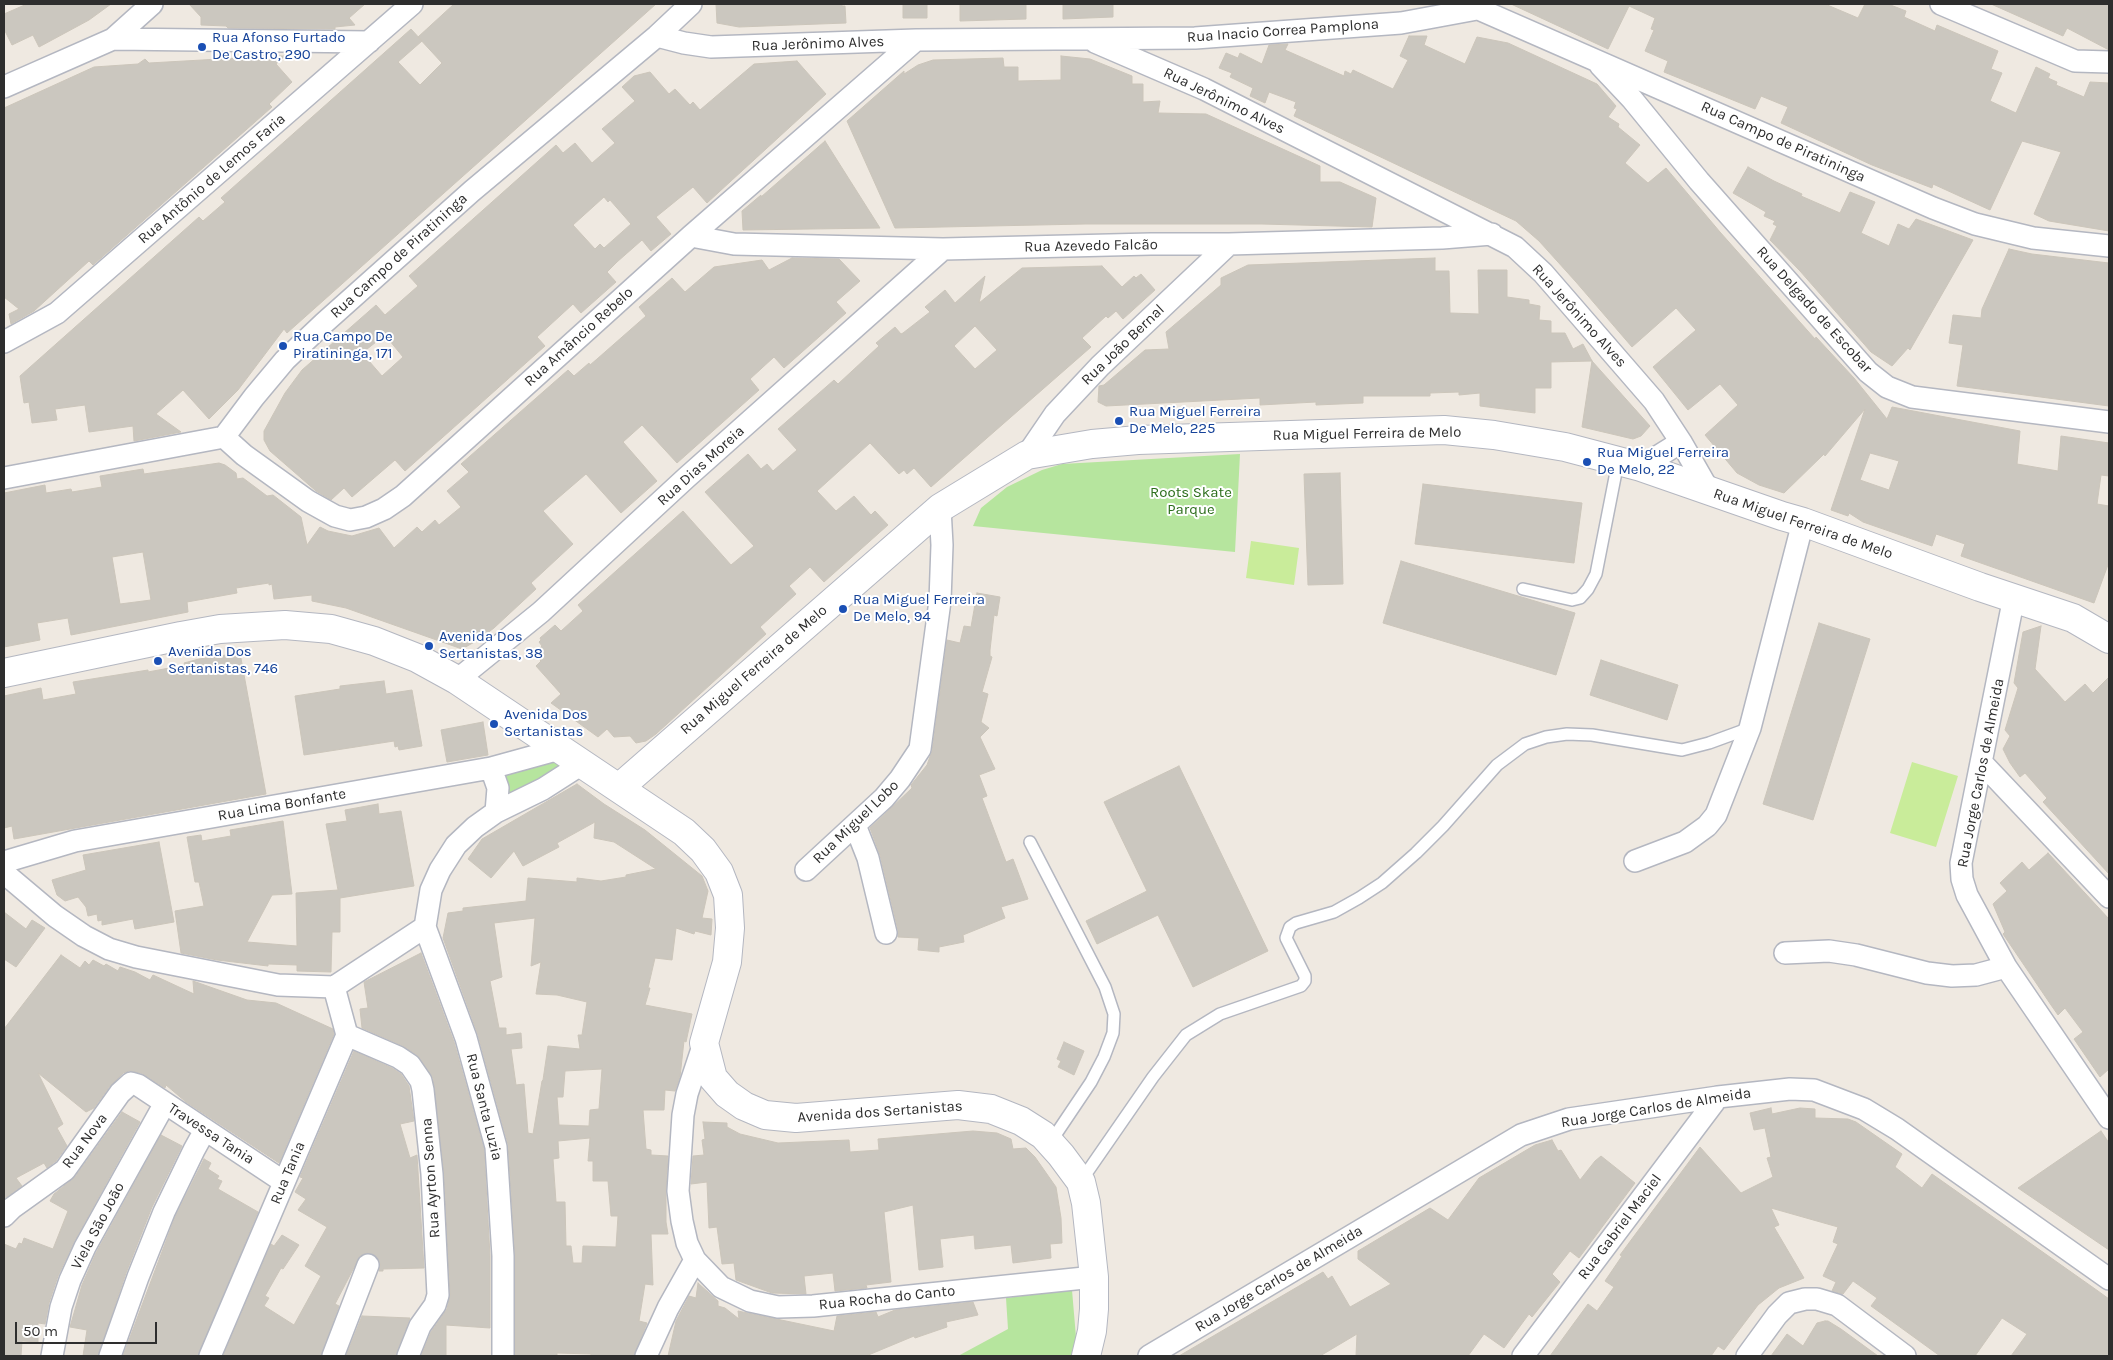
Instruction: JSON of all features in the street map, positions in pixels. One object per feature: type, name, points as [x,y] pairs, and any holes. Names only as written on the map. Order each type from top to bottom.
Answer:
[{"type":"main road","name":"Rua Miguel Ferreira de Melo","points":[[620,787],[940,508],[1027,455],[1092,444],[1138,440],[1444,430],[1494,435],[1565,447],[1630,464],[1803,522],[2073,618],[2109,639]]},
{"type":"main road","points":[[4,673],[220,629],[285,624],[331,629],[374,641],[418,658],[457,680],[582,764],[620,787],[684,832],[703,850],[719,872],[728,895],[730,928],[726,962],[704,1043]]},
{"type":"main road","name":"Avenida dos Sertanistas","points":[[704,1043],[714,1078],[727,1094],[744,1106],[765,1115],[796,1118],[958,1105],[991,1109],[1021,1121],[1043,1135],[1081,1182],[1086,1203],[1094,1277],[1092,1332],[1086,1356]]},
{"type":"street","points":[[4,87],[113,39],[152,4]]},
{"type":"street","name":"Rua Antônio de Lemos Faria","points":[[4,342],[57,313],[412,4]]},
{"type":"street","name":"Rua Campo de Piratininga","points":[[224,437],[254,396],[285,360],[318,329],[472,191],[656,36],[691,4]]},
{"type":"street","points":[[1941,4],[2075,61],[2109,62]]},
{"type":"street","name":"Rua Campo de Piratininga","points":[[1472,7],[1933,208],[1975,224],[2034,238],[2109,246]]},
{"type":"street","name":"Rua Inacio Correa Pamplona","points":[[1088,39],[1195,38],[1401,23],[1472,7]]},
{"type":"street","name":"Rua Jerônimo Alves","points":[[656,36],[684,44],[711,47],[916,40],[1088,39],[1204,89],[1515,247],[1543,272],[1654,401],[1681,442],[1709,491]]},
{"type":"street","points":[[113,39],[369,42]]},
{"type":"street","name":"Rua Amâncio Rebelo","points":[[224,437],[308,501],[335,516],[350,520],[366,517],[384,509],[403,496],[691,236],[916,40]]},
{"type":"street","name":"Rua Delgado de Escobar","points":[[1595,59],[1632,99],[1699,181],[1868,372],[1887,387],[1912,397],[2109,422]]},
{"type":"street","name":"Rua Azevedo Falcão","points":[[691,236],[734,244],[943,249],[1229,244],[1442,238],[1492,234]]},
{"type":"street","name":"Rua João Bernal","points":[[1027,455],[1055,414],[1100,366],[1229,244]]},
{"type":"street","name":"Rua Dias Moreia","points":[[457,680],[541,612],[686,478],[943,249]]},
{"type":"street","points":[[4,478],[224,437]]},
{"type":"street","points":[[1630,464],[1681,442]]},
{"type":"street","name":"Rua Miguel Lobo","points":[[806,870],[855,825],[900,779],[920,749],[940,601],[942,546],[940,508]]},
{"type":"street","points":[[1635,861],[1685,842],[1707,826],[1716,815],[1750,728],[1803,522]]},
{"type":"street","name":"Rua Jorge Carlos de Almeida","points":[[2014,598],[1982,763],[1960,863],[1962,879],[1967,895],[2006,967],[2109,1118]]},
{"type":"street","name":"Rua Lima Bonfante","points":[[4,862],[75,841],[491,768],[560,748]]},
{"type":"street","points":[[1982,763],[2109,897]]},
{"type":"street","points":[[4,873],[55,916],[84,936],[109,949],[136,957],[278,985],[334,987],[424,926],[431,890],[440,870],[456,845],[475,826],[496,812],[543,789],[582,764]]},
{"type":"street","points":[[491,768],[498,788],[496,812]]},
{"type":"street","points":[[855,825],[868,858],[886,933]]},
{"type":"street","name":"Rua Santa Luzia","points":[[424,926],[466,1038],[496,1147],[503,1256],[503,1356]]},
{"type":"street","points":[[1785,953],[1830,951],[1856,954],[1927,973],[1952,976],[1976,974],[2006,967]]},
{"type":"street","points":[[334,987],[347,1035]]},
{"type":"street","name":"Rua Tania","points":[[210,1356],[347,1035]]},
{"type":"street","name":"Rua Ayrton Senna","points":[[347,1035],[398,1057],[410,1065],[418,1076],[424,1090],[432,1174],[438,1295],[435,1305],[420,1326],[408,1356]]},
{"type":"street","name":"Rua Rocha do Canto","points":[[704,1043],[686,1101],[678,1191],[687,1242],[695,1260],[721,1287],[750,1301],[778,1307],[813,1306],[1094,1277]]},
{"type":"street","name":"Rua Nova","points":[[4,1216],[12,1208],[65,1170],[124,1088],[130,1083],[138,1085]]},
{"type":"street","name":"Travessa Tania","points":[[138,1085],[284,1182]]},
{"type":"street","name":"Rua Jorge Carlos de Almeida","points":[[1149,1356],[1521,1135],[1569,1119],[1790,1088],[1814,1090],[1864,1109],[1897,1129],[2109,1279]]},
{"type":"street","name":"Rua Gabriel Maciel","points":[[1523,1356],[1718,1097]]},
{"type":"street","name":"Viela São João","points":[[52,1356],[61,1307],[81,1255],[165,1103]]},
{"type":"street","points":[[110,1356],[138,1277],[164,1212],[205,1130]]},
{"type":"street","points":[[646,1356],[668,1308],[695,1260]]},
{"type":"street","points":[[333,1356],[368,1265]]},
{"type":"street","points":[[1747,1356],[1776,1314],[1789,1303],[1811,1299],[1819,1299],[1837,1305],[1905,1356]]},
{"type":"lane","points":[[1523,589],[1572,600],[1580,598],[1588,590],[1596,574],[1630,464]]},
{"type":"lane","points":[[1081,1182],[1153,1077],[1186,1035],[1220,1014],[1301,986],[1305,981],[1305,976],[1286,938],[1290,927],[1296,923],[1334,912],[1382,883],[1430,840],[1497,765],[1525,744],[1546,737],[1567,734],[1592,735],[1682,750],[1709,743],[1750,728]]},
{"type":"lane","points":[[1030,842],[1105,988],[1114,1014],[1113,1033],[1104,1057],[1091,1082],[1050,1143]]},
{"type":"green space","name":"Roots Skate Parque","points":[[1240,454],[1235,552],[973,526],[981,508],[1007,487],[1042,470],[1062,464]]},
{"type":"green space","points":[[1251,541],[1299,548],[1294,585],[1246,578]]},
{"type":"green space","points":[[552,758],[563,766],[510,797],[506,795],[503,774]]},
{"type":"green space","points":[[1912,762],[1958,776],[1936,847],[1890,833]]},
{"type":"green space","points":[[1072,1290],[1076,1337],[1071,1356],[958,1356],[1008,1329],[1006,1298]]},
{"type":"building","points":[[27,4],[111,4],[89,20],[39,47],[33,35],[12,45],[4,29],[4,14]]},
{"type":"building","points":[[189,4],[365,4],[349,18],[355,25],[335,27],[335,29],[228,28],[226,26],[201,25],[201,17]]},
{"type":"building","points":[[454,4],[656,4],[287,333],[284,329],[238,390],[209,419],[183,390],[156,414],[181,432],[134,441],[133,426],[89,432],[85,405],[55,409],[57,420],[32,423],[29,402],[24,403],[20,376],[199,217],[203,221],[225,202],[221,198],[411,29],[418,37]],"holes":[[[422,41],[442,63],[420,85],[398,62]]]},
{"type":"building","points":[[716,4],[842,4],[842,6],[845,6],[846,23],[739,27],[717,23]]},
{"type":"building","points":[[903,4],[927,4],[927,18],[903,18]]},
{"type":"building","points":[[960,4],[1026,4],[1026,19],[960,21]]},
{"type":"building","points":[[1063,4],[1113,4],[1113,17],[1063,19]]},
{"type":"building","points":[[1511,4],[1825,4],[1858,18],[1865,4],[1888,4],[1906,11],[1904,17],[1935,31],[1937,25],[1998,51],[1991,69],[2002,73],[1990,101],[2016,113],[2036,67],[2050,74],[2048,78],[2057,82],[2056,85],[2084,97],[2090,82],[2109,83],[2109,231],[2049,221],[2034,214],[2061,152],[2022,141],[1990,210],[1933,184],[1932,188],[1872,165],[1781,123],[1788,107],[1761,96],[1755,109],[1664,72],[1668,61],[1645,51],[1654,30],[1651,29],[1655,18],[1629,6],[1608,49]]},
{"type":"building","points":[[1991,4],[2109,4],[2109,50],[2067,28],[2063,36]]},
{"type":"building","points":[[1409,36],[1427,36],[1424,45],[1465,64],[1477,37],[1508,43],[1597,84],[1616,106],[1608,117],[1619,124],[1618,127],[1640,145],[1625,163],[1648,183],[1666,168],[1815,339],[1816,337],[1854,378],[1887,419],[1892,407],[2020,431],[2017,464],[2058,471],[2061,436],[2109,443],[2109,476],[2101,475],[2097,504],[2109,506],[2109,562],[2094,603],[1961,556],[1965,544],[1936,534],[1932,546],[1863,522],[1849,513],[1848,516],[1831,510],[1865,409],[1825,456],[1824,454],[1784,493],[1759,485],[1737,473],[1705,435],[1738,405],[1720,384],[1688,410],[1653,367],[1696,330],[1676,308],[1632,347],[1539,241],[1516,221],[1294,116],[1297,109],[1294,108],[1296,102],[1269,92],[1265,103],[1250,96],[1253,88],[1230,77],[1232,73],[1219,68],[1226,53],[1238,58],[1240,53],[1262,64],[1269,45],[1288,44],[1285,50],[1344,76],[1345,71],[1351,74],[1353,70],[1393,89],[1408,60],[1400,56]],"holes":[[[1870,453],[1899,461],[1889,490],[1860,480]]]},
{"type":"building","points":[[251,53],[273,53],[276,56],[285,56],[276,64],[292,82],[269,104],[272,107],[93,265],[89,261],[34,311],[11,324],[9,314],[19,309],[4,297],[4,108],[94,67],[138,64],[145,59],[149,63],[255,57]]},
{"type":"building","points":[[1061,56],[1090,59],[1132,76],[1132,84],[1143,84],[1143,102],[1160,101],[1158,113],[1206,114],[1320,166],[1320,182],[1340,182],[1376,198],[1372,227],[1262,224],[1085,224],[895,228],[847,121],[904,71],[904,74],[918,65],[933,60],[1003,58],[1004,67],[1018,67],[1018,81],[1061,80]]},
{"type":"building","points":[[797,61],[826,94],[707,203],[693,187],[656,217],[671,234],[651,251],[642,240],[617,262],[607,272],[616,282],[581,313],[573,304],[537,337],[545,346],[405,471],[395,460],[352,497],[344,488],[331,500],[316,491],[270,451],[264,440],[264,431],[285,393],[302,370],[376,305],[385,315],[418,286],[409,276],[556,145],[563,153],[575,143],[592,163],[615,143],[602,129],[635,101],[622,87],[634,76],[650,72],[669,94],[675,89],[690,105],[693,102],[700,110],[754,64]],"holes":[[[604,197],[608,202],[610,200],[631,224],[604,248],[600,244],[595,249],[573,225]],[[385,335],[403,357],[382,376],[362,353]]]},
{"type":"building","points":[[825,141],[880,228],[743,230],[742,211],[761,195],[761,197]]},
{"type":"building","points":[[1748,167],[1802,194],[1801,196],[1840,213],[1850,192],[1875,202],[1861,233],[1889,246],[1898,224],[1909,229],[1916,219],[1973,240],[1910,350],[1908,348],[1892,366],[1871,352],[1800,271],[1770,240],[1777,226],[1773,224],[1775,221],[1764,216],[1766,212],[1733,193]]},
{"type":"building","points":[[2009,249],[2032,254],[2109,263],[2109,406],[1957,386],[1963,345],[1949,343],[1953,315],[1981,318],[1982,309]]},
{"type":"building","points":[[792,258],[839,259],[860,281],[836,302],[846,313],[784,368],[774,357],[750,379],[759,390],[677,463],[642,425],[623,442],[657,481],[621,513],[586,474],[543,511],[573,544],[531,583],[536,589],[494,628],[462,649],[346,608],[312,601],[312,595],[274,599],[272,584],[269,585],[269,583],[236,588],[237,593],[187,602],[188,612],[71,635],[68,618],[37,623],[40,640],[4,647],[4,493],[45,485],[46,493],[71,489],[72,492],[102,487],[100,476],[143,469],[144,474],[219,463],[236,473],[237,479],[243,478],[267,496],[273,495],[301,517],[307,545],[320,527],[328,531],[352,536],[379,528],[394,548],[417,527],[422,532],[435,520],[439,525],[461,507],[447,491],[469,472],[461,464],[568,370],[574,376],[589,363],[590,365],[646,316],[639,307],[672,278],[685,292],[714,267],[762,260],[769,270]],"holes":[[[143,552],[151,600],[120,604],[112,557]]]},
{"type":"building","points":[[1435,258],[1435,271],[1449,271],[1450,313],[1479,314],[1478,270],[1507,270],[1507,297],[1529,300],[1529,304],[1540,306],[1539,320],[1551,321],[1551,333],[1565,333],[1573,349],[1583,344],[1592,361],[1551,362],[1551,388],[1535,388],[1535,413],[1480,406],[1480,393],[1459,395],[1459,392],[1430,393],[1430,396],[1363,396],[1363,403],[1316,405],[1316,402],[1260,405],[1260,398],[1106,406],[1098,402],[1099,386],[1104,385],[1145,350],[1169,349],[1166,332],[1221,285],[1221,278],[1248,265]]},
{"type":"building","points":[[1102,266],[1122,287],[1134,276],[1136,278],[1141,274],[1155,290],[1123,319],[1116,311],[1108,318],[1106,316],[1082,338],[1091,347],[931,487],[914,468],[907,474],[904,470],[899,474],[870,443],[817,491],[836,511],[854,496],[871,515],[875,511],[888,525],[824,582],[810,567],[789,586],[796,594],[760,627],[766,634],[646,741],[636,743],[630,736],[614,737],[607,729],[598,737],[551,703],[561,694],[536,666],[541,661],[534,654],[542,646],[539,642],[540,638],[555,625],[561,631],[583,611],[578,605],[683,511],[731,565],[754,546],[705,492],[748,454],[761,469],[767,464],[773,471],[797,450],[778,429],[834,380],[838,384],[879,346],[876,343],[895,327],[901,334],[930,312],[925,307],[945,290],[955,303],[985,276],[979,303],[1022,268]],"holes":[[[975,326],[997,350],[975,369],[954,346]]]},
{"type":"building","points":[[1592,361],[1650,426],[1641,436],[1633,439],[1582,427]]},
{"type":"building","points":[[1340,473],[1343,584],[1308,585],[1304,474]]},
{"type":"building","points":[[1423,484],[1582,503],[1574,563],[1415,544]]},
{"type":"building","points":[[1401,561],[1575,613],[1556,675],[1383,623]]},
{"type":"building","points":[[977,593],[1000,597],[997,616],[994,615],[990,650],[990,656],[992,657],[982,692],[988,694],[981,722],[989,728],[980,737],[995,769],[979,775],[987,796],[982,798],[1006,862],[1013,859],[1028,899],[1001,907],[1005,918],[963,935],[964,942],[939,947],[939,952],[918,950],[919,938],[898,937],[898,930],[880,855],[870,828],[912,788],[911,785],[927,765],[932,751],[947,640],[960,643],[964,626],[971,627]]},
{"type":"building","points":[[1819,623],[1870,639],[1813,820],[1763,804]]},
{"type":"building","points":[[2041,626],[2035,669],[2065,702],[2085,684],[2093,693],[2109,677],[2109,874],[2043,802],[2047,798],[2025,773],[2020,777],[2003,749],[2010,736],[2005,730],[2018,688],[2014,683],[2023,632]]},
{"type":"building","points":[[240,653],[266,794],[14,839],[12,826],[4,828],[4,696],[41,688],[43,700],[76,694],[73,682],[148,670],[148,672],[185,665],[184,663],[199,659]]},
{"type":"building","points":[[1601,660],[1678,685],[1667,720],[1590,695]]},
{"type":"building","points":[[384,681],[386,694],[412,690],[422,746],[399,750],[398,746],[395,747],[394,741],[304,755],[295,696],[340,689],[340,686]]},
{"type":"building","points":[[483,722],[488,755],[447,762],[441,730]]},
{"type":"building","points":[[1179,766],[1268,951],[1193,987],[1158,915],[1097,944],[1086,921],[1147,891],[1104,802]]},
{"type":"building","points":[[577,784],[645,830],[702,876],[708,891],[702,918],[712,919],[711,935],[695,931],[694,934],[676,928],[672,960],[655,958],[645,1005],[692,1014],[686,1042],[684,1041],[680,1077],[675,1091],[665,1090],[664,1110],[643,1110],[646,1149],[651,1150],[651,1155],[668,1156],[666,1222],[668,1234],[651,1234],[653,1285],[645,1284],[639,1321],[647,1323],[634,1356],[591,1356],[591,1354],[557,1353],[557,1356],[515,1356],[515,1255],[508,1144],[478,1035],[443,938],[448,913],[463,911],[463,908],[526,901],[528,878],[577,882],[577,878],[601,881],[656,869],[614,842],[594,838],[595,822],[557,843],[559,847],[523,866],[514,851],[491,878],[468,859],[482,839]],"holes":[[[535,918],[531,966],[541,962],[536,994],[557,995],[587,1002],[582,1035],[578,1035],[580,1049],[548,1046],[533,1134],[528,1133],[524,1084],[516,1085],[511,1049],[522,1048],[521,1033],[506,1035],[506,1028],[499,1028],[490,981],[502,977],[494,923]],[[602,1069],[599,1109],[590,1110],[589,1126],[559,1125],[557,1097],[563,1097],[565,1071]],[[590,1138],[588,1161],[593,1161],[593,1181],[608,1181],[611,1216],[618,1216],[616,1247],[583,1246],[582,1263],[573,1263],[571,1246],[566,1246],[565,1202],[556,1202],[553,1159],[559,1158],[558,1141]]]},
{"type":"building","points":[[378,804],[379,814],[401,811],[414,886],[340,898],[340,932],[332,932],[331,972],[297,971],[297,965],[268,964],[268,966],[217,960],[181,953],[175,911],[204,906],[199,882],[195,882],[187,837],[201,835],[202,841],[231,836],[230,830],[283,821],[292,894],[272,895],[247,942],[297,946],[296,893],[338,890],[326,824],[347,821],[345,810]]},
{"type":"building","points":[[159,842],[174,922],[135,929],[133,919],[102,925],[102,920],[98,921],[97,914],[88,916],[86,907],[78,897],[65,901],[57,895],[52,880],[86,870],[83,855]]},
{"type":"building","points":[[2048,853],[2109,919],[2109,1069],[2100,1077],[2074,1039],[2083,1032],[2065,1008],[2058,1015],[2003,934],[2005,932],[1993,904],[2007,891],[2000,883],[2022,862],[2029,870]]},
{"type":"building","points":[[4,912],[26,929],[32,920],[45,928],[16,967],[4,959]]},
{"type":"building","points":[[421,953],[454,1042],[484,1149],[490,1256],[490,1328],[446,1325],[446,1356],[421,1356],[431,1332],[447,1309],[450,1295],[444,1173],[433,1078],[417,1055],[403,1046],[362,1028],[360,1009],[368,1008],[364,982]]},
{"type":"building","points":[[61,955],[80,968],[85,961],[89,965],[93,960],[104,966],[106,964],[118,971],[120,967],[135,972],[150,980],[153,975],[194,994],[193,981],[247,1000],[276,1003],[333,1029],[334,1034],[279,1163],[186,1102],[166,1085],[165,1088],[141,1073],[129,1071],[123,1073],[110,1086],[94,1108],[86,1112],[38,1073],[63,1124],[57,1128],[67,1146],[56,1161],[47,1168],[44,1163],[16,1178],[22,1186],[4,1199],[4,1029]]},
{"type":"building","points":[[1064,1042],[1084,1051],[1074,1075],[1058,1067],[1061,1061],[1057,1059]]},
{"type":"building","points":[[354,1051],[392,1068],[401,1074],[409,1086],[414,1121],[400,1124],[410,1158],[417,1155],[424,1268],[383,1269],[383,1271],[379,1271],[380,1264],[377,1257],[367,1253],[360,1256],[335,1304],[339,1306],[321,1356],[223,1356],[271,1244],[274,1246],[282,1235],[299,1245],[283,1269],[281,1268],[265,1296],[269,1298],[264,1306],[294,1325],[321,1276],[305,1266],[327,1227],[298,1210],[306,1199],[295,1192],[303,1178],[300,1177]]},
{"type":"building","points":[[1771,1108],[1772,1114],[1800,1108],[1815,1109],[1815,1118],[1848,1119],[1856,1122],[1902,1154],[1895,1167],[1922,1188],[1932,1174],[2109,1299],[2109,1356],[2011,1356],[2027,1334],[2002,1318],[1975,1356],[1940,1356],[1871,1306],[1877,1298],[1853,1281],[1843,1294],[1832,1291],[1836,1282],[1823,1276],[1838,1244],[1833,1242],[1838,1227],[1771,1208],[1779,1225],[1774,1227],[1804,1278],[1779,1288],[1758,1305],[1724,1350],[1718,1346],[1711,1356],[1550,1356],[1588,1304],[1597,1311],[1614,1287],[1605,1281],[1622,1256],[1620,1255],[1700,1147],[1741,1193],[1773,1177],[1767,1158],[1771,1157],[1765,1128],[1754,1130],[1750,1113]]},
{"type":"building","points":[[122,1112],[140,1122],[74,1242],[58,1276],[49,1303],[45,1324],[38,1323],[38,1342],[22,1341],[21,1356],[4,1356],[4,1244],[16,1249],[19,1243],[22,1244],[24,1238],[53,1249],[68,1211],[50,1201],[54,1194],[75,1177]]},
{"type":"building","points":[[703,1122],[727,1123],[727,1127],[740,1134],[778,1143],[849,1140],[850,1152],[879,1150],[878,1139],[973,1131],[997,1133],[1011,1139],[1013,1149],[1026,1148],[1035,1157],[1056,1187],[1061,1218],[1062,1243],[1050,1244],[1051,1258],[1013,1263],[1011,1245],[975,1249],[974,1235],[940,1239],[943,1267],[919,1270],[913,1205],[884,1212],[891,1282],[866,1285],[867,1288],[835,1291],[833,1273],[804,1276],[806,1294],[772,1293],[736,1280],[734,1263],[722,1264],[717,1227],[709,1228],[707,1182],[691,1184],[693,1156],[704,1155],[702,1140],[705,1139]]},
{"type":"building","points":[[2101,1131],[2109,1143],[2109,1250],[2018,1188]]},
{"type":"building","points":[[161,1135],[182,1146],[152,1207],[126,1273],[98,1356],[83,1356],[87,1330],[70,1327],[82,1285],[96,1253]]},
{"type":"building","points":[[1552,1140],[1558,1151],[1561,1150],[1580,1180],[1601,1156],[1635,1183],[1579,1258],[1570,1251],[1552,1274],[1560,1282],[1532,1317],[1529,1314],[1504,1348],[1484,1334],[1468,1356],[1356,1356],[1357,1334],[1320,1356],[1179,1356],[1323,1272],[1328,1279],[1332,1276],[1350,1307],[1391,1284],[1358,1259],[1358,1251],[1430,1208],[1448,1220],[1479,1178],[1535,1145]]},
{"type":"building","points":[[204,1159],[211,1163],[208,1169],[219,1176],[217,1179],[222,1181],[218,1189],[258,1212],[198,1356],[123,1356],[175,1217]]},
{"type":"building","points":[[698,1283],[718,1301],[718,1306],[725,1308],[739,1319],[738,1311],[834,1331],[837,1316],[876,1312],[878,1317],[895,1310],[973,1302],[978,1315],[946,1322],[947,1327],[915,1338],[914,1336],[866,1356],[668,1356],[676,1321],[689,1296],[696,1298]]},
{"type":"building","points":[[362,1316],[410,1318],[396,1356],[346,1356]]},
{"type":"building","points":[[1825,1321],[1841,1329],[1878,1356],[1771,1356],[1787,1334],[1803,1346],[1817,1323]]},
{"type":"place","name":"Rua Afonso Furtado De Castro, 290","points":[[202,47]]},
{"type":"place","name":"Rua Campo De Piratininga, 171","points":[[283,346]]},
{"type":"place","name":"Rua Miguel Ferreira De Melo, 225","points":[[1119,421]]},
{"type":"place","name":"Rua Miguel Ferreira De Melo, 22","points":[[1587,462]]},
{"type":"place","name":"Rua Miguel Ferreira De Melo, 94","points":[[843,609]]},
{"type":"place","name":"Avenida Dos Sertanistas, 38","points":[[429,646]]},
{"type":"place","name":"Avenida Dos Sertanistas, 746","points":[[158,661]]},
{"type":"place","name":"Avenida Dos Sertanistas","points":[[494,724]]}]
